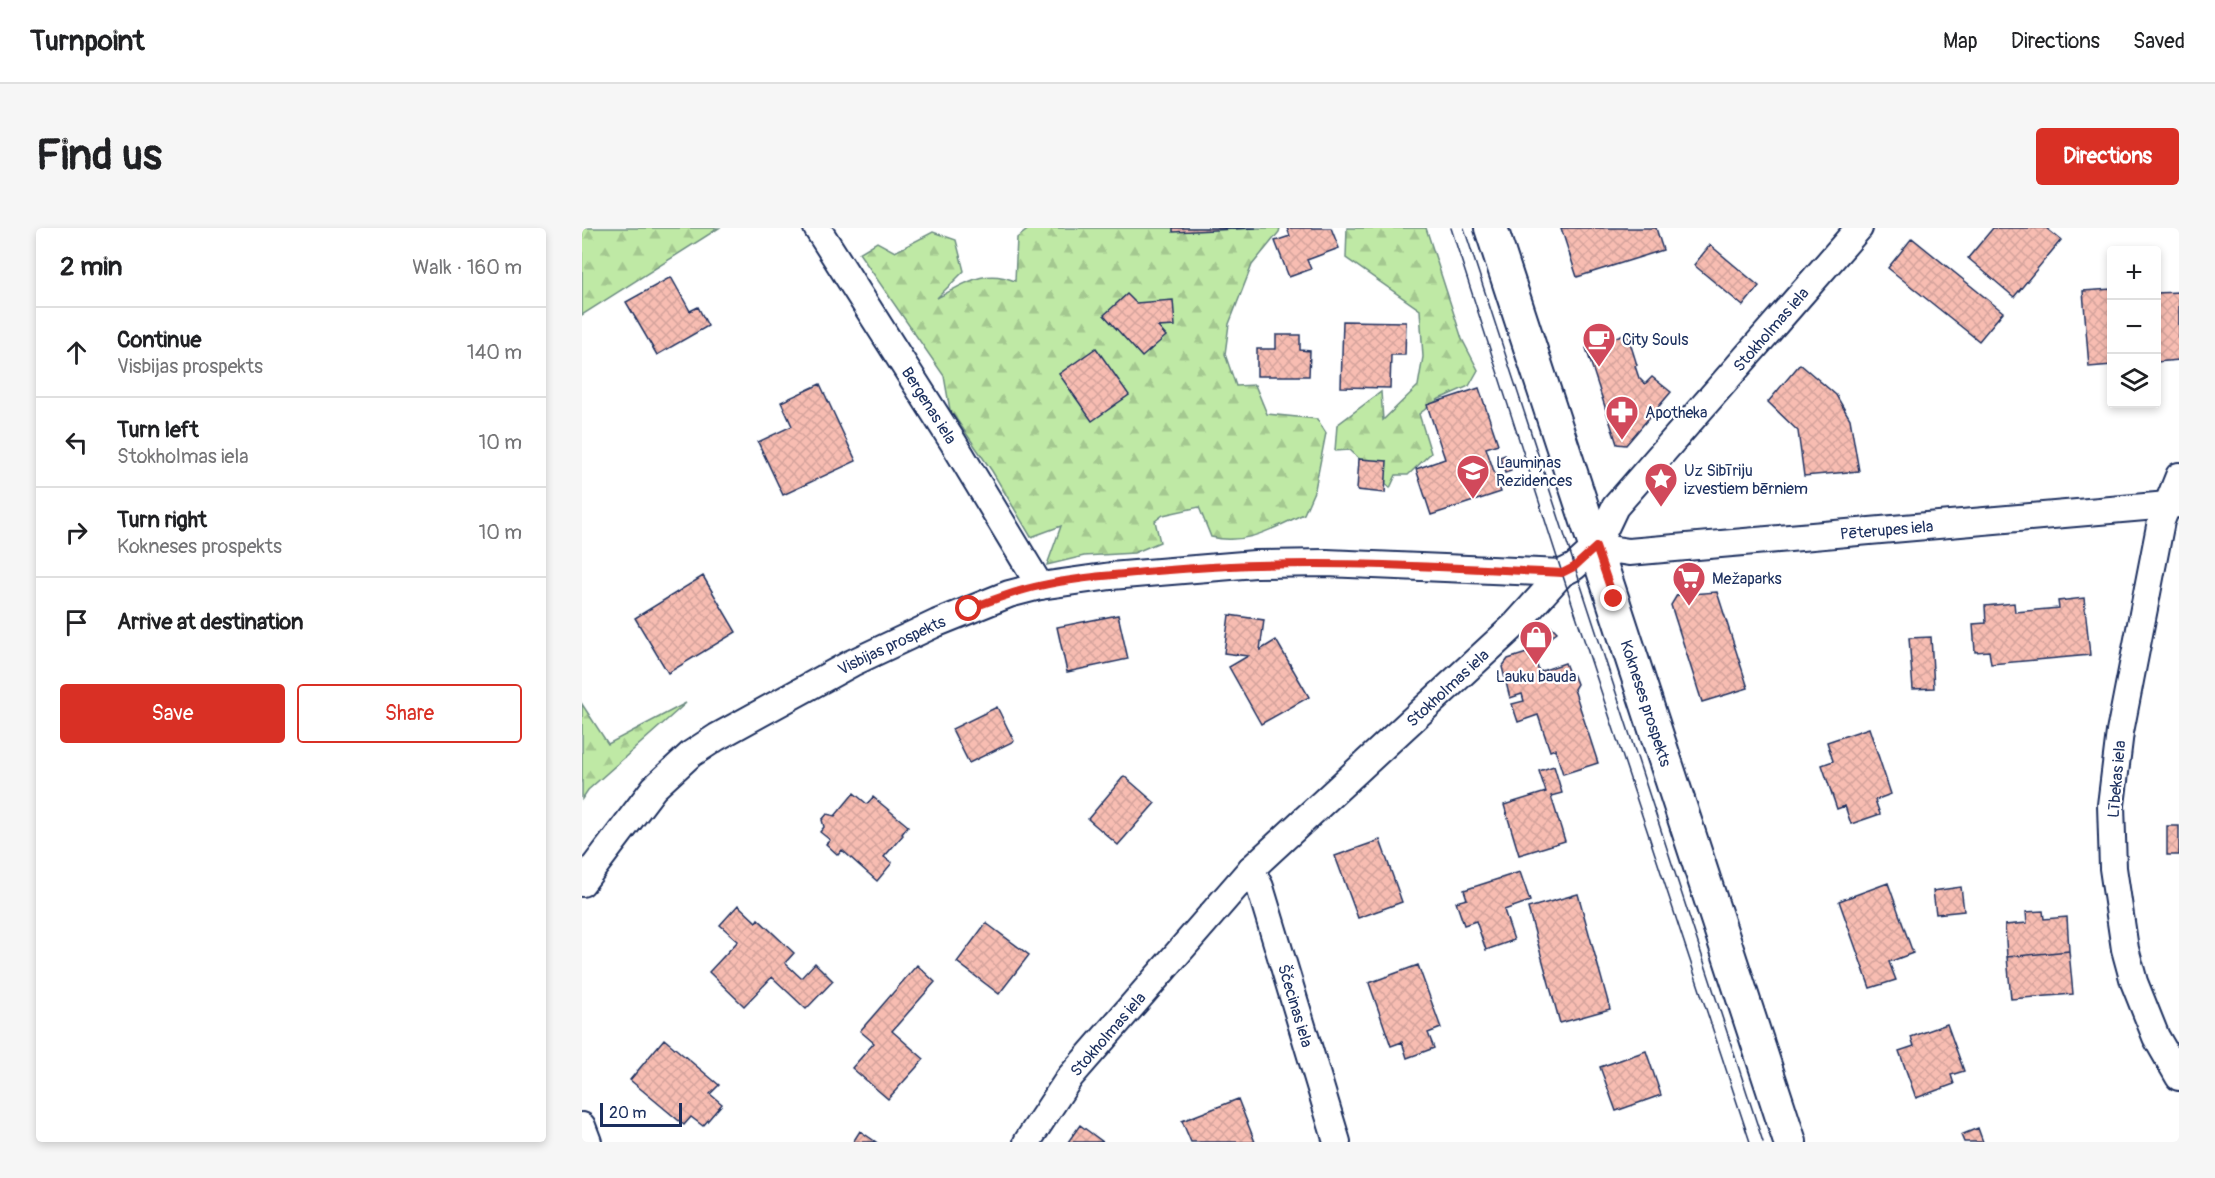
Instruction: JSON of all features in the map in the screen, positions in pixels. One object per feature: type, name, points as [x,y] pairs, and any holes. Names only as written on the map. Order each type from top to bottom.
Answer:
[{"type":"street","name":"Bergenas iela","points":[[816,228],[953,442],[1040,586]]},
{"type":"street","name":"Kokneses prospekts","points":[[1491,228],[1790,1142]]},
{"type":"street","name":"Stokholmas iela","points":[[1027,1142],[1070,1077],[1251,869],[1516,624],[1562,573],[1574,567],[1596,547],[1615,507],[1859,228]]},
{"type":"street","name":"Lībekas iela","points":[[2179,476],[2173,504],[2161,521],[2120,732],[2112,815],[2113,868],[2125,949],[2156,1036],[2179,1077]]},
{"type":"street","name":"Pēterupes iela","points":[[1596,547],[1629,552],[2173,504]]},
{"type":"street","name":"Visbijas prospekts","points":[[582,883],[654,788],[691,754],[811,684],[937,623],[1010,594],[1040,586],[1163,570],[1292,563],[1562,573]]},
{"type":"street","name":"Ščecinas iela","points":[[1251,869],[1260,888],[1338,1142]]},
{"type":"street","points":[[582,1126],[588,1142]]},
{"type":"green space","points":[[582,228],[719,228],[582,315]]},
{"type":"green space","points":[[1030,228],[1280,228],[1252,265],[1229,324],[1225,354],[1236,386],[1255,385],[1267,414],[1317,419],[1326,433],[1315,489],[1304,514],[1259,534],[1224,539],[1211,537],[1199,507],[1163,515],[1155,521],[1160,542],[1134,553],[1084,556],[1047,565],[1061,526],[1031,537],[992,471],[950,410],[944,376],[859,253],[877,242],[895,252],[933,232],[956,240],[964,271],[937,298],[974,279],[993,276],[1015,281],[1017,238]]},
{"type":"green space","points":[[1347,228],[1426,228],[1462,339],[1478,370],[1469,386],[1439,399],[1419,414],[1431,453],[1408,475],[1396,475],[1390,488],[1350,450],[1335,451],[1337,425],[1381,392],[1383,420],[1418,386],[1423,357],[1420,310],[1346,258]]},
{"type":"green space","points":[[686,703],[588,790],[582,799],[582,704],[608,744]]},
{"type":"building","points":[[1173,228],[1256,228],[1173,232]]},
{"type":"building","points":[[1287,228],[1331,228],[1339,248],[1307,260],[1311,269],[1289,277],[1275,241],[1290,236]]},
{"type":"building","points":[[1561,228],[1656,228],[1663,250],[1577,277]]},
{"type":"building","points":[[1993,228],[2046,228],[2061,240],[2014,297],[1968,258]]},
{"type":"building","points":[[1912,238],[2003,312],[1979,341],[1888,268]]},
{"type":"building","points":[[1710,245],[1759,286],[1743,306],[1694,265]]},
{"type":"building","points":[[671,277],[690,311],[698,307],[708,326],[657,355],[626,302]]},
{"type":"building","points":[[2107,289],[2107,365],[2089,367],[2083,291]]},
{"type":"building","points":[[2179,292],[2179,360],[2161,362],[2161,293]]},
{"type":"building","points":[[1127,294],[1136,303],[1173,300],[1175,326],[1158,327],[1166,336],[1142,357],[1104,315]]},
{"type":"building","points":[[1343,321],[1406,322],[1405,355],[1391,355],[1390,388],[1341,387]]},
{"type":"building","points":[[1627,333],[1639,378],[1645,384],[1652,377],[1671,392],[1626,445],[1617,444],[1586,348]]},
{"type":"building","points":[[1276,335],[1300,335],[1300,350],[1310,351],[1309,376],[1257,376],[1257,349],[1276,349]]},
{"type":"building","points":[[1096,348],[1129,395],[1092,421],[1059,374]]},
{"type":"building","points":[[1800,364],[1836,395],[1850,419],[1859,471],[1804,476],[1798,431],[1768,402]]},
{"type":"building","points":[[820,384],[856,461],[783,495],[758,442],[792,426],[781,402]]},
{"type":"building","points":[[1479,388],[1498,444],[1486,448],[1501,492],[1431,515],[1416,469],[1445,459],[1427,405]]},
{"type":"building","points":[[1505,455],[1511,471],[1505,473],[1500,457]]},
{"type":"building","points":[[1359,459],[1387,461],[1385,493],[1357,490]]},
{"type":"building","points":[[703,576],[736,632],[668,673],[635,618]]},
{"type":"building","points":[[1717,592],[1748,688],[1702,702],[1671,605],[1677,595]]},
{"type":"building","points":[[2084,598],[2090,655],[1991,664],[1989,651],[1975,652],[1973,624],[1986,623],[1985,606],[2014,603],[2015,612],[2059,608],[2058,601]]},
{"type":"building","points":[[1118,615],[1128,659],[1067,672],[1057,627]]},
{"type":"building","points":[[1229,615],[1264,620],[1260,650],[1276,640],[1309,697],[1261,724],[1229,667],[1248,656],[1224,653]]},
{"type":"building","points":[[1551,626],[1557,632],[1547,640],[1542,634]]},
{"type":"building","points":[[1931,637],[1934,688],[1913,689],[1909,638]]},
{"type":"building","points":[[1533,651],[1539,672],[1565,663],[1569,673],[1574,676],[1577,684],[1574,689],[1598,763],[1563,774],[1555,749],[1550,751],[1538,715],[1518,722],[1512,704],[1524,701],[1522,694],[1510,698],[1502,667],[1508,659]]},
{"type":"building","points":[[997,707],[1014,741],[969,763],[952,729]]},
{"type":"building","points":[[1869,728],[1891,794],[1875,800],[1880,814],[1851,824],[1845,806],[1837,809],[1822,765],[1833,761],[1827,742]]},
{"type":"building","points":[[1554,766],[1562,793],[1551,796],[1565,841],[1519,855],[1504,805],[1546,792],[1539,771]]},
{"type":"building","points":[[1124,776],[1155,803],[1118,845],[1088,819]]},
{"type":"building","points":[[854,793],[867,804],[873,797],[908,826],[884,857],[892,863],[877,881],[842,850],[838,855],[826,844],[830,840],[820,832],[824,827],[822,820],[827,814],[835,816]]},
{"type":"building","points":[[2167,826],[2179,826],[2179,855],[2167,855]]},
{"type":"building","points":[[1380,840],[1402,902],[1358,918],[1335,856]]},
{"type":"building","points":[[1520,872],[1530,901],[1504,910],[1514,940],[1486,950],[1476,921],[1464,925],[1456,902],[1467,899],[1464,890]]},
{"type":"building","points":[[1888,883],[1913,953],[1889,962],[1896,980],[1870,988],[1839,901]]},
{"type":"building","points":[[1961,887],[1964,911],[1936,914],[1933,891]]},
{"type":"building","points":[[1578,894],[1610,1009],[1560,1023],[1528,908]]},
{"type":"building","points":[[738,905],[756,922],[758,919],[794,953],[785,963],[801,978],[815,963],[833,981],[806,1009],[772,977],[744,1006],[709,972],[738,941],[720,925]]},
{"type":"building","points":[[2043,911],[2044,919],[2067,917],[2069,951],[2007,957],[2005,925],[2027,923],[2026,912]]},
{"type":"building","points":[[986,923],[1029,955],[999,994],[957,962]]},
{"type":"building","points":[[2069,951],[2073,994],[2011,999],[2007,957]]},
{"type":"building","points":[[917,965],[935,982],[892,1031],[924,1059],[888,1099],[852,1068],[874,1043],[860,1031]]},
{"type":"building","points":[[1418,965],[1441,1028],[1428,1033],[1434,1048],[1407,1058],[1402,1042],[1391,1046],[1369,983]]},
{"type":"building","points":[[1947,1024],[1964,1071],[1951,1075],[1954,1084],[1916,1098],[1899,1051],[1914,1046],[1911,1037]]},
{"type":"building","points":[[664,1039],[719,1085],[710,1094],[722,1104],[703,1126],[691,1117],[684,1125],[630,1080]]},
{"type":"building","points":[[1646,1051],[1661,1095],[1616,1111],[1600,1067]]},
{"type":"building","points":[[1238,1099],[1255,1142],[1191,1142],[1182,1121]]},
{"type":"building","points":[[1080,1125],[1103,1142],[1068,1142]]},
{"type":"building","points":[[1978,1128],[1983,1142],[1964,1142],[1961,1135]]},
{"type":"building","points":[[860,1131],[876,1142],[853,1142]]},
{"type":"tram line","points":[[1451,228],[1750,1142]]},
{"type":"tram line","points":[[1464,228],[1763,1142]]},
{"type":"place","name":"City Souls","points":[[1599,368]]},
{"type":"place","name":"Apotheka","points":[[1622,441]]},
{"type":"place","name":"Laumiņas Rezidences","points":[[1473,500]]},
{"type":"place","name":"Uz Sibīriju izvestiem bērniem","points":[[1661,508]]},
{"type":"place","name":"Mežaparks","points":[[1689,607]]},
{"type":"place","name":"Lauku bauda","points":[[1536,666]]},
{"type":"route","points":[[969,609],[1040,586],[1210,566],[1326,563],[1562,573],[1574,567],[1596,547],[1614,599]]}]
